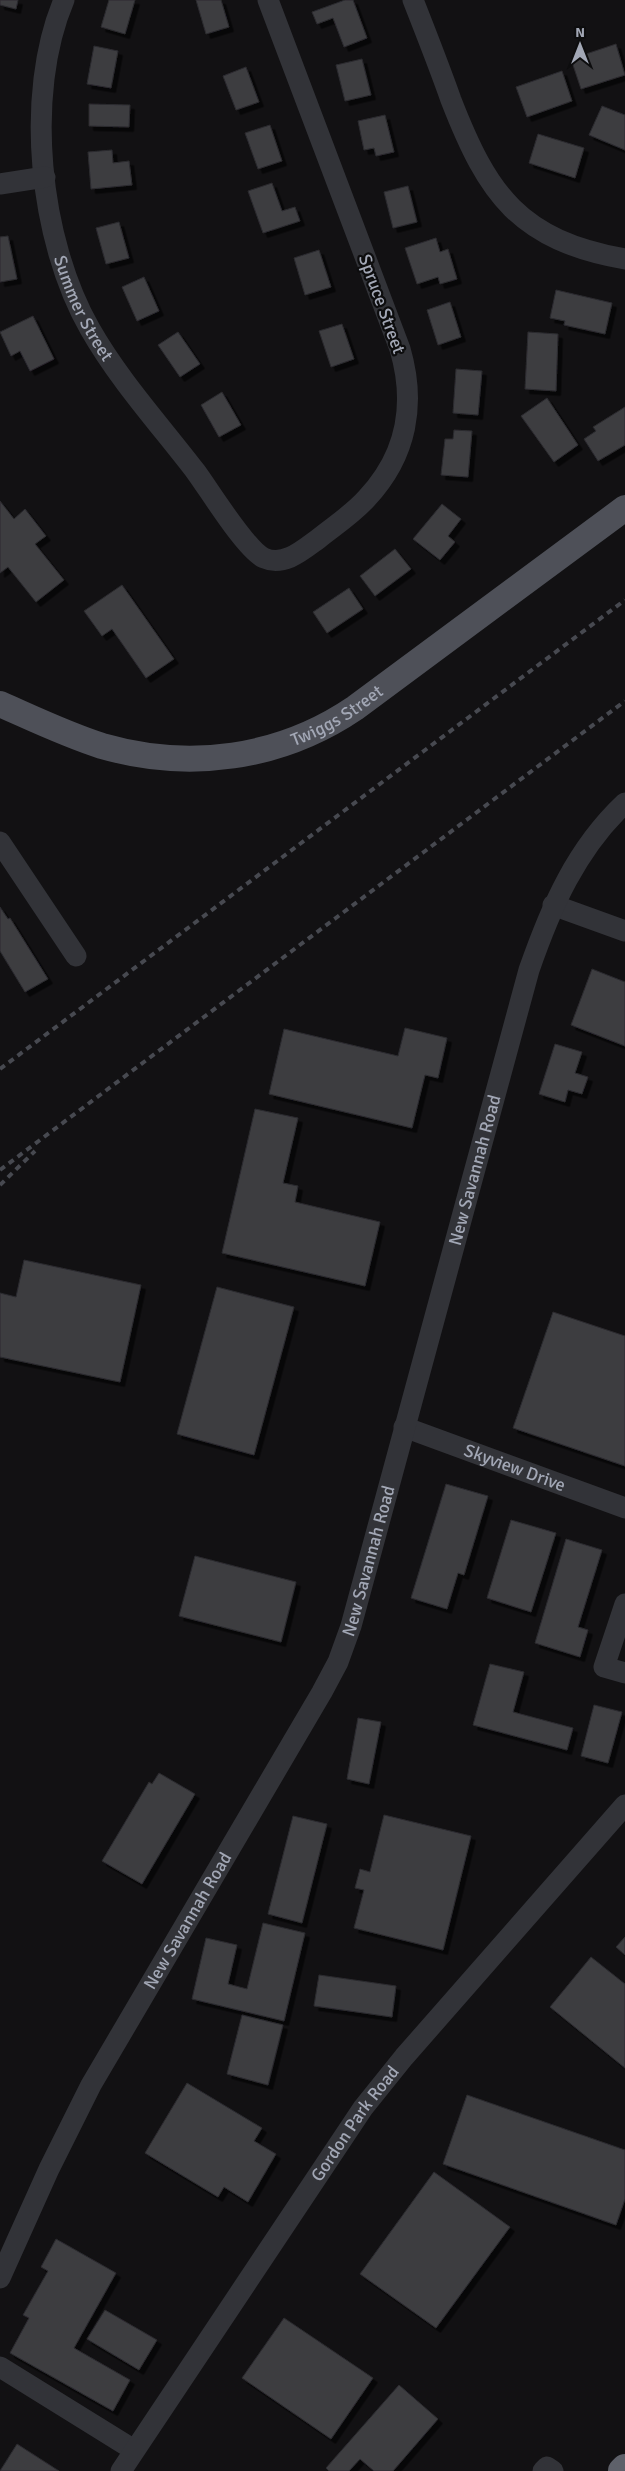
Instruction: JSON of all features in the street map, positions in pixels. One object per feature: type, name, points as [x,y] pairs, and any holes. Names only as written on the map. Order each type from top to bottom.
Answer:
[{"type":"highway","points":[[622,2471],[625,2468]]},
{"type":"main road","name":"Twiggs Street","points":[[0,704],[80,738],[143,756],[209,759],[259,752],[279,746],[296,740],[350,712],[625,508]]},
{"type":"street","name":"Summer Street","points":[[64,0],[53,28],[42,92],[45,177],[55,238],[63,272],[89,328],[108,359],[197,473],[252,548],[264,558],[271,560]]},
{"type":"street","name":"Spruce Street","points":[[268,0],[400,349],[409,394],[408,414],[398,448],[384,477],[370,495],[351,513],[298,553],[287,558],[271,560]]},
{"type":"street","points":[[413,0],[471,148],[483,172],[498,192],[529,223],[562,242],[601,255],[625,259]]},
{"type":"street","points":[[0,184],[45,177]]},
{"type":"street","name":"New Savannah Road","points":[[0,2278],[53,2160],[92,2084],[295,1740],[338,1662],[351,1626],[529,970],[553,905],[586,848],[610,817],[625,803]]},
{"type":"street","points":[[0,842],[76,956]]},
{"type":"street","points":[[553,905],[625,931]]},
{"type":"street","name":"Skyview Drive","points":[[404,1427],[625,1508]]},
{"type":"street","points":[[625,1604],[604,1667],[625,1673]]},
{"type":"street","name":"Gordon Park Road","points":[[121,2471],[363,2108],[404,2057],[625,1805]]},
{"type":"street","points":[[0,2367],[134,2450]]},
{"type":"street","points":[[543,2471],[547,2467],[553,2471]]},
{"type":"building","points":[[0,0],[18,0],[16,9],[0,5]]},
{"type":"building","points":[[109,0],[135,0],[125,34],[101,27]]},
{"type":"building","points":[[196,0],[221,0],[229,27],[206,34]]},
{"type":"building","points":[[345,0],[353,0],[367,38],[344,47],[333,18],[317,24],[312,12]]},
{"type":"building","points":[[616,44],[625,75],[581,89],[571,59]]},
{"type":"building","points":[[94,46],[118,51],[111,88],[87,84]]},
{"type":"building","points":[[362,59],[371,95],[345,101],[336,65]]},
{"type":"building","points":[[246,67],[259,102],[236,110],[223,76]]},
{"type":"building","points":[[562,71],[572,101],[527,117],[516,87]]},
{"type":"building","points":[[89,104],[130,105],[129,127],[89,126]]},
{"type":"building","points":[[602,106],[625,115],[625,150],[589,135]]},
{"type":"building","points":[[385,115],[394,152],[376,156],[374,148],[364,150],[358,121]]},
{"type":"building","points":[[270,125],[282,161],[258,169],[245,133]]},
{"type":"building","points":[[538,134],[584,148],[575,178],[529,163]]},
{"type":"building","points":[[112,150],[113,163],[129,161],[132,185],[91,189],[88,152]]},
{"type":"building","points":[[272,183],[282,211],[295,207],[300,221],[263,233],[248,191]]},
{"type":"building","points":[[408,186],[417,222],[393,228],[384,192]]},
{"type":"building","points":[[119,222],[129,258],[106,264],[96,228]]},
{"type":"building","points":[[8,236],[17,279],[0,282],[0,237]]},
{"type":"building","points":[[436,238],[440,252],[448,249],[457,279],[440,284],[438,277],[417,284],[405,248]]},
{"type":"building","points":[[319,250],[331,287],[305,295],[294,258]]},
{"type":"building","points":[[144,277],[159,311],[137,321],[122,287]]},
{"type":"building","points":[[556,290],[612,303],[605,334],[564,325],[565,321],[550,318]]},
{"type":"building","points":[[450,302],[461,337],[438,345],[427,310]]},
{"type":"building","points":[[33,316],[54,359],[30,371],[20,351],[11,356],[0,332]]},
{"type":"building","points":[[342,324],[354,359],[331,367],[319,331]]},
{"type":"building","points":[[178,332],[200,364],[180,377],[158,345]]},
{"type":"building","points":[[528,332],[558,334],[556,391],[525,389]]},
{"type":"building","points":[[456,369],[482,371],[478,415],[453,413]]},
{"type":"building","points":[[222,392],[241,425],[219,437],[201,405]]},
{"type":"building","points":[[547,398],[578,445],[554,462],[521,416]]},
{"type":"building","points":[[625,407],[625,445],[598,461],[584,439],[596,431],[593,427]]},
{"type":"building","points":[[454,430],[472,431],[468,477],[441,475],[445,439],[453,439]]},
{"type":"building","points":[[0,501],[14,519],[25,509],[46,536],[35,544],[64,580],[36,602],[8,567],[0,573]]},
{"type":"building","points":[[442,504],[461,519],[448,536],[455,542],[440,560],[413,539]]},
{"type":"building","points":[[395,549],[411,569],[375,596],[360,576]]},
{"type":"building","points":[[122,585],[174,659],[146,678],[112,629],[102,636],[84,611]]},
{"type":"building","points":[[349,588],[363,609],[327,633],[313,612]]},
{"type":"building","points":[[0,907],[8,919],[10,918],[48,979],[25,992],[0,951]]},
{"type":"building","points":[[592,969],[625,982],[625,1046],[571,1025]]},
{"type":"building","points":[[405,1028],[447,1038],[438,1078],[425,1075],[412,1128],[269,1094],[284,1029],[398,1056]]},
{"type":"building","points":[[555,1044],[582,1052],[575,1073],[588,1077],[582,1094],[568,1090],[565,1102],[539,1094]]},
{"type":"building","points":[[255,1109],[298,1118],[283,1183],[298,1186],[295,1202],[380,1222],[365,1286],[222,1253]]},
{"type":"building","points":[[24,1260],[141,1285],[120,1382],[0,1357],[0,1293],[16,1297]]},
{"type":"building","points":[[217,1287],[294,1307],[254,1455],[177,1434]]},
{"type":"building","points":[[553,1312],[625,1336],[625,1466],[513,1428]]},
{"type":"building","points":[[446,1484],[488,1496],[464,1575],[458,1573],[447,1609],[411,1598]]},
{"type":"building","points":[[511,1520],[556,1533],[531,1612],[487,1598]]},
{"type":"building","points":[[566,1539],[602,1550],[578,1627],[588,1630],[580,1657],[535,1643]]},
{"type":"building","points":[[195,1556],[296,1582],[281,1642],[179,1616]]},
{"type":"building","points":[[490,1664],[524,1672],[513,1712],[573,1728],[567,1750],[473,1725]]},
{"type":"building","points":[[594,1705],[622,1712],[608,1763],[581,1756]]},
{"type":"building","points":[[358,1718],[381,1722],[369,1784],[347,1779]]},
{"type":"building","points":[[159,1773],[195,1794],[142,1884],[102,1861],[149,1782],[152,1784]]},
{"type":"building","points":[[384,1815],[471,1836],[443,1950],[354,1928],[364,1890],[355,1888],[360,1869],[370,1872]]},
{"type":"building","points":[[293,1816],[327,1824],[302,1923],[268,1914]]},
{"type":"building","points":[[263,1923],[305,1933],[284,2021],[192,1999],[206,1938],[237,1945],[228,1984],[247,1989]]},
{"type":"building","points":[[625,1937],[625,1955],[616,1947]]},
{"type":"building","points":[[591,1957],[625,1984],[625,2068],[550,2007]]},
{"type":"building","points":[[319,1975],[396,1986],[392,2017],[314,2006]]},
{"type":"building","points":[[242,2015],[283,2025],[268,2085],[227,2074]]},
{"type":"building","points":[[187,2083],[262,2128],[254,2141],[276,2154],[248,2202],[224,2187],[218,2197],[145,2153]]},
{"type":"building","points":[[467,2095],[625,2150],[625,2199],[616,2225],[443,2164]]},
{"type":"building","points":[[434,2172],[510,2227],[436,2328],[360,2274]]},
{"type":"building","points":[[56,2239],[116,2273],[74,2348],[130,2380],[113,2411],[10,2353],[29,2318],[23,2315],[48,2271],[41,2267]]},
{"type":"building","points":[[105,2310],[157,2340],[139,2370],[87,2339]]},
{"type":"building","points":[[284,2318],[373,2378],[331,2439],[242,2378]]},
{"type":"building","points":[[399,2385],[438,2419],[393,2471],[374,2471],[360,2459],[349,2471],[329,2471],[326,2468]]},
{"type":"building","points":[[17,2444],[59,2471],[0,2471]]},
{"type":"railway","points":[[0,1069],[625,600]]},
{"type":"railway","points":[[0,1170],[625,701]]},
{"type":"railway","points":[[0,1185],[35,1151]]}]
